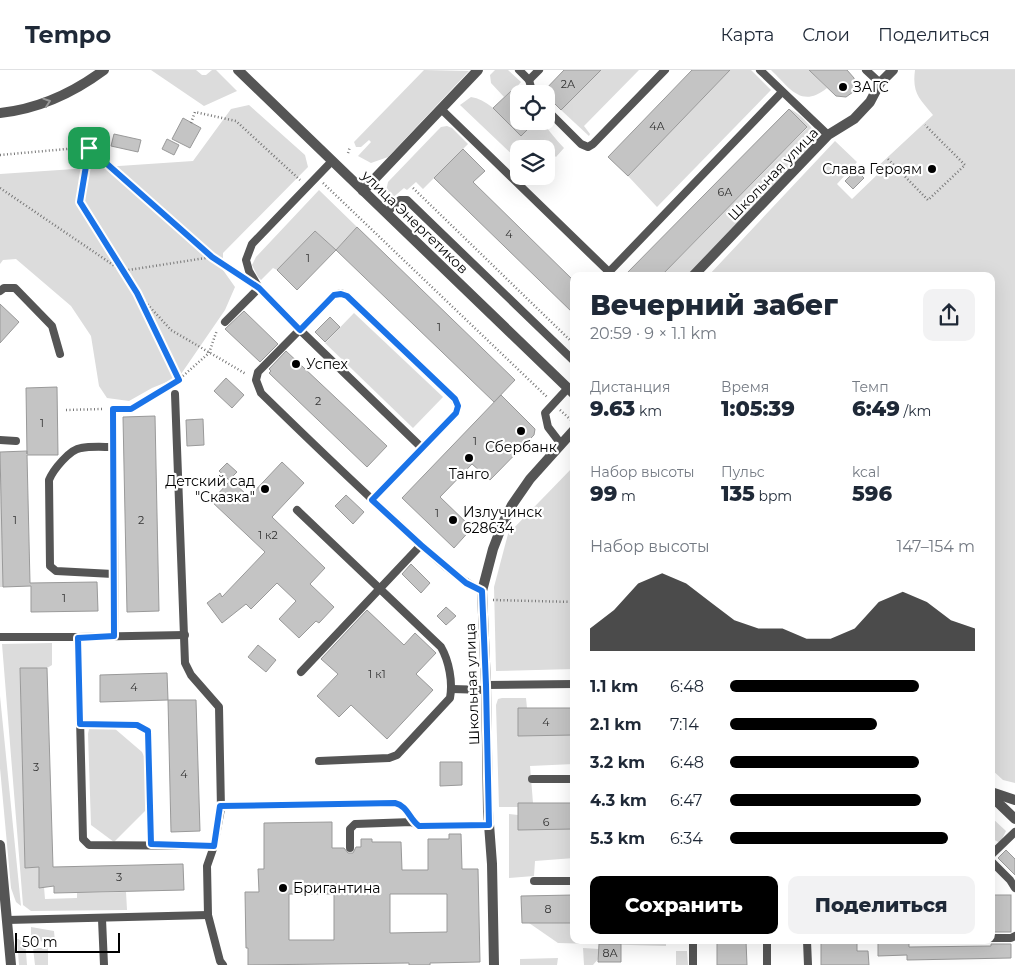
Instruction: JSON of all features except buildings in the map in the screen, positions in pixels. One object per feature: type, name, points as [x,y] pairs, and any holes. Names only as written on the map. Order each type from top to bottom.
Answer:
[{"type":"street","points":[[0,113],[31,107],[54,99],[74,90],[104,70]]},
{"type":"street","name":"улица Энергетиков","points":[[238,70],[570,390]]},
{"type":"street","points":[[363,191],[478,70]]},
{"type":"street","name":"Школьная улица","points":[[697,272],[828,135],[859,114],[870,102],[880,84],[893,70]]},
{"type":"street","name":"Школьная улица","points":[[494,965],[482,591],[493,549],[512,505],[530,479],[561,444],[570,430]]},
{"type":"street","points":[[995,793],[1015,800]]},
{"type":"street","points":[[995,800],[1015,819]]},
{"type":"street","points":[[0,846],[11,965]]},
{"type":"lane","points":[[519,70],[529,80],[531,85]]},
{"type":"lane","points":[[529,80],[539,70]]},
{"type":"lane","points":[[555,118],[581,144],[588,147],[594,144],[665,70]]},
{"type":"lane","points":[[760,70],[828,135]]},
{"type":"lane","points":[[866,70],[880,84]]},
{"type":"lane","points":[[612,272],[782,92]]},
{"type":"lane","points":[[441,109],[608,272]]},
{"type":"lane","points":[[332,160],[252,244],[246,260],[249,271],[259,288],[300,330],[422,448]]},
{"type":"lane","points":[[386,213],[400,200],[407,200],[570,357]]},
{"type":"lane","points":[[0,290],[15,288],[52,326],[60,354]]},
{"type":"lane","points":[[226,322],[259,288]]},
{"type":"lane","points":[[372,500],[456,413],[458,406],[455,399],[446,390],[347,296],[341,294],[334,295],[258,372],[256,380],[261,393],[372,500],[421,545],[466,583],[482,591]]},
{"type":"lane","points":[[561,444],[548,427],[546,413],[553,403],[570,392]]},
{"type":"lane","points":[[175,394],[185,663],[191,675],[219,707],[220,806],[214,846],[207,866],[208,915],[223,965]]},
{"type":"lane","points":[[113,409],[114,636]]},
{"type":"lane","points":[[0,440],[16,441]]},
{"type":"lane","points":[[113,447],[81,448],[75,450],[52,472],[49,480],[50,566],[56,571],[113,574]]},
{"type":"lane","points":[[297,510],[442,647],[452,689],[450,698],[397,755],[389,758],[320,761]]},
{"type":"lane","points":[[301,672],[421,545]]},
{"type":"lane","points":[[0,636],[78,638],[185,635]]},
{"type":"lane","points":[[78,638],[83,839],[90,845],[214,846]]},
{"type":"lane","points":[[452,689],[570,684]]},
{"type":"lane","points":[[80,724],[137,725],[148,731],[151,844]]},
{"type":"lane","points":[[532,779],[570,779]]},
{"type":"lane","points":[[220,806],[395,803],[401,804],[412,822]]},
{"type":"lane","points":[[350,848],[350,828],[355,824],[412,822],[419,826],[489,825]]},
{"type":"lane","points":[[995,851],[1015,832]]},
{"type":"lane","points":[[995,865],[1015,888]]},
{"type":"lane","points":[[534,881],[570,881]]},
{"type":"lane","points":[[7,920],[208,915]]},
{"type":"lane","points":[[102,919],[104,965]]},
{"type":"lane","points":[[995,938],[1011,938],[1015,936]]},
{"type":"lane","points":[[693,944],[693,965]]},
{"type":"lane","points":[[767,944],[767,965]]},
{"type":"lane","points":[[807,944],[808,965]]},
{"type":"path","points":[[191,123],[195,112],[236,122],[307,186]]},
{"type":"path","points":[[888,159],[928,200],[965,165],[925,125]]},
{"type":"path","points":[[348,153],[350,147]]},
{"type":"path","points":[[0,155],[89,148],[212,257],[259,288]]},
{"type":"path","points":[[89,148],[80,202],[137,293],[171,330],[256,380]]},
{"type":"path","points":[[322,182],[553,403],[570,423]]},
{"type":"path","points":[[0,188],[122,271],[212,257]]},
{"type":"path","points":[[413,188],[570,340]]},
{"type":"path","points":[[137,293],[179,380],[175,394]]},
{"type":"path","points":[[66,410],[131,409],[179,380],[209,353]]},
{"type":"path","points":[[493,600],[570,602]]},
{"type":"shaded area","points":[[151,70],[196,70],[202,75],[206,75],[212,70],[216,70],[237,91],[204,106]]},
{"type":"shaded area","points":[[424,70],[469,71],[388,157],[371,163],[358,156],[371,142],[369,140],[361,147],[356,147],[354,142]]},
{"type":"shaded area","points":[[495,70],[508,70],[521,82],[518,85],[510,85],[510,92],[504,97],[491,83],[490,75]]},
{"type":"shaded area","points":[[601,70],[639,70],[584,126],[590,134],[589,136],[561,110]]},
{"type":"shaded area","points":[[730,70],[751,70],[771,90],[657,207],[628,176]]},
{"type":"shaded area","points":[[771,70],[809,70],[827,88],[810,97],[796,94]]},
{"type":"shaded area","points":[[915,70],[1015,70],[1015,783],[1003,780],[995,773],[995,272],[712,272],[835,141],[857,162],[837,184],[852,199],[880,172],[876,168],[933,115],[918,95],[914,78]]},
{"type":"shaded area","points":[[471,97],[478,99],[492,107],[504,118],[510,124],[510,130],[515,130],[521,136],[527,130],[549,130],[564,148],[556,157],[555,140],[510,140],[510,152],[460,105]]},
{"type":"shaded area","points":[[249,105],[305,155],[308,167],[223,253],[223,270],[235,287],[225,310],[179,377],[152,388],[129,401],[107,398],[99,386],[91,336],[71,306],[16,259],[3,260],[0,264],[0,174],[193,161],[231,109]]},
{"type":"shaded area","points":[[789,109],[807,122],[814,132],[817,142],[693,272],[665,272],[807,128]]},
{"type":"shaded area","points":[[447,126],[452,128],[468,144],[423,189],[416,182],[407,190],[404,188],[390,200],[385,196],[388,182],[441,127]]},
{"type":"shaded area","points":[[319,190],[357,227],[336,250],[315,231],[277,270],[273,268],[261,280],[252,265],[256,257]]},
{"type":"shaded area","points":[[354,313],[443,397],[413,428],[325,343]]},
{"type":"shaded area","points":[[0,462],[3,587],[0,587]]},
{"type":"shaded area","points":[[570,470],[570,669],[496,671],[494,587],[508,534]]},
{"type":"shaded area","points":[[52,643],[52,665],[47,668],[20,669],[25,867],[39,867],[39,888],[44,887],[45,899],[77,898],[77,893],[126,892],[127,910],[31,911],[23,905],[2,644]]},
{"type":"shaded area","points":[[0,696],[21,906],[16,902],[11,888],[0,768]]},
{"type":"shaded area","points":[[526,698],[527,708],[518,708],[518,736],[570,735],[570,764],[530,766],[533,803],[518,803],[518,807],[499,807],[496,705],[498,699]]},
{"type":"shaded area","points":[[114,728],[142,752],[147,763],[147,809],[114,842],[91,825],[88,734],[89,729]]},
{"type":"shaded area","points":[[509,814],[518,815],[518,830],[570,829],[570,858],[535,861],[534,876],[509,878]]},
{"type":"shaded area","points":[[995,821],[1006,831],[1000,843],[995,840]]},
{"type":"shaded area","points":[[529,923],[570,923],[570,943],[558,943]]},
{"type":"shaded area","points":[[31,927],[54,931],[55,942],[33,941],[31,939]]},
{"type":"shaded area","points":[[17,939],[25,940],[27,965],[19,965]]},
{"type":"shaded area","points":[[594,944],[666,944],[666,946]]},
{"type":"shaded area","points":[[33,948],[48,948],[48,965],[35,965]]},
{"type":"shaded area","points":[[583,948],[599,949],[599,958],[593,965],[584,965]]},
{"type":"shaded area","points":[[676,951],[687,951],[688,965],[676,965]]},
{"type":"shaded area","points":[[558,958],[557,965],[520,965],[520,959]]},
{"type":"place","name":"ЗАГС","points":[[843,87]]},
{"type":"place","name":"Слава Героям","points":[[932,169]]},
{"type":"place","name":"Успех","points":[[296,364]]},
{"type":"place","name":"Сбербанк","points":[[521,431]]},
{"type":"place","name":"Танго","points":[[469,458]]},
{"type":"place","name":"Детский сад \"Сказка\"","points":[[265,489]]},
{"type":"place","name":"Излучинск 628634","points":[[453,520]]},
{"type":"place","name":"Бригантина","points":[[283,888]]},
{"type":"route","points":[[89,148],[212,257],[259,288],[300,330],[334,295],[341,294],[347,296],[455,399],[458,406],[456,413],[372,500],[466,583],[482,591],[489,825],[419,826],[412,822],[401,804],[395,803],[220,806],[214,846],[151,844],[148,731],[137,725],[80,724],[78,638],[114,636],[113,409],[131,409],[179,380],[137,293],[80,202],[89,148]]}]
